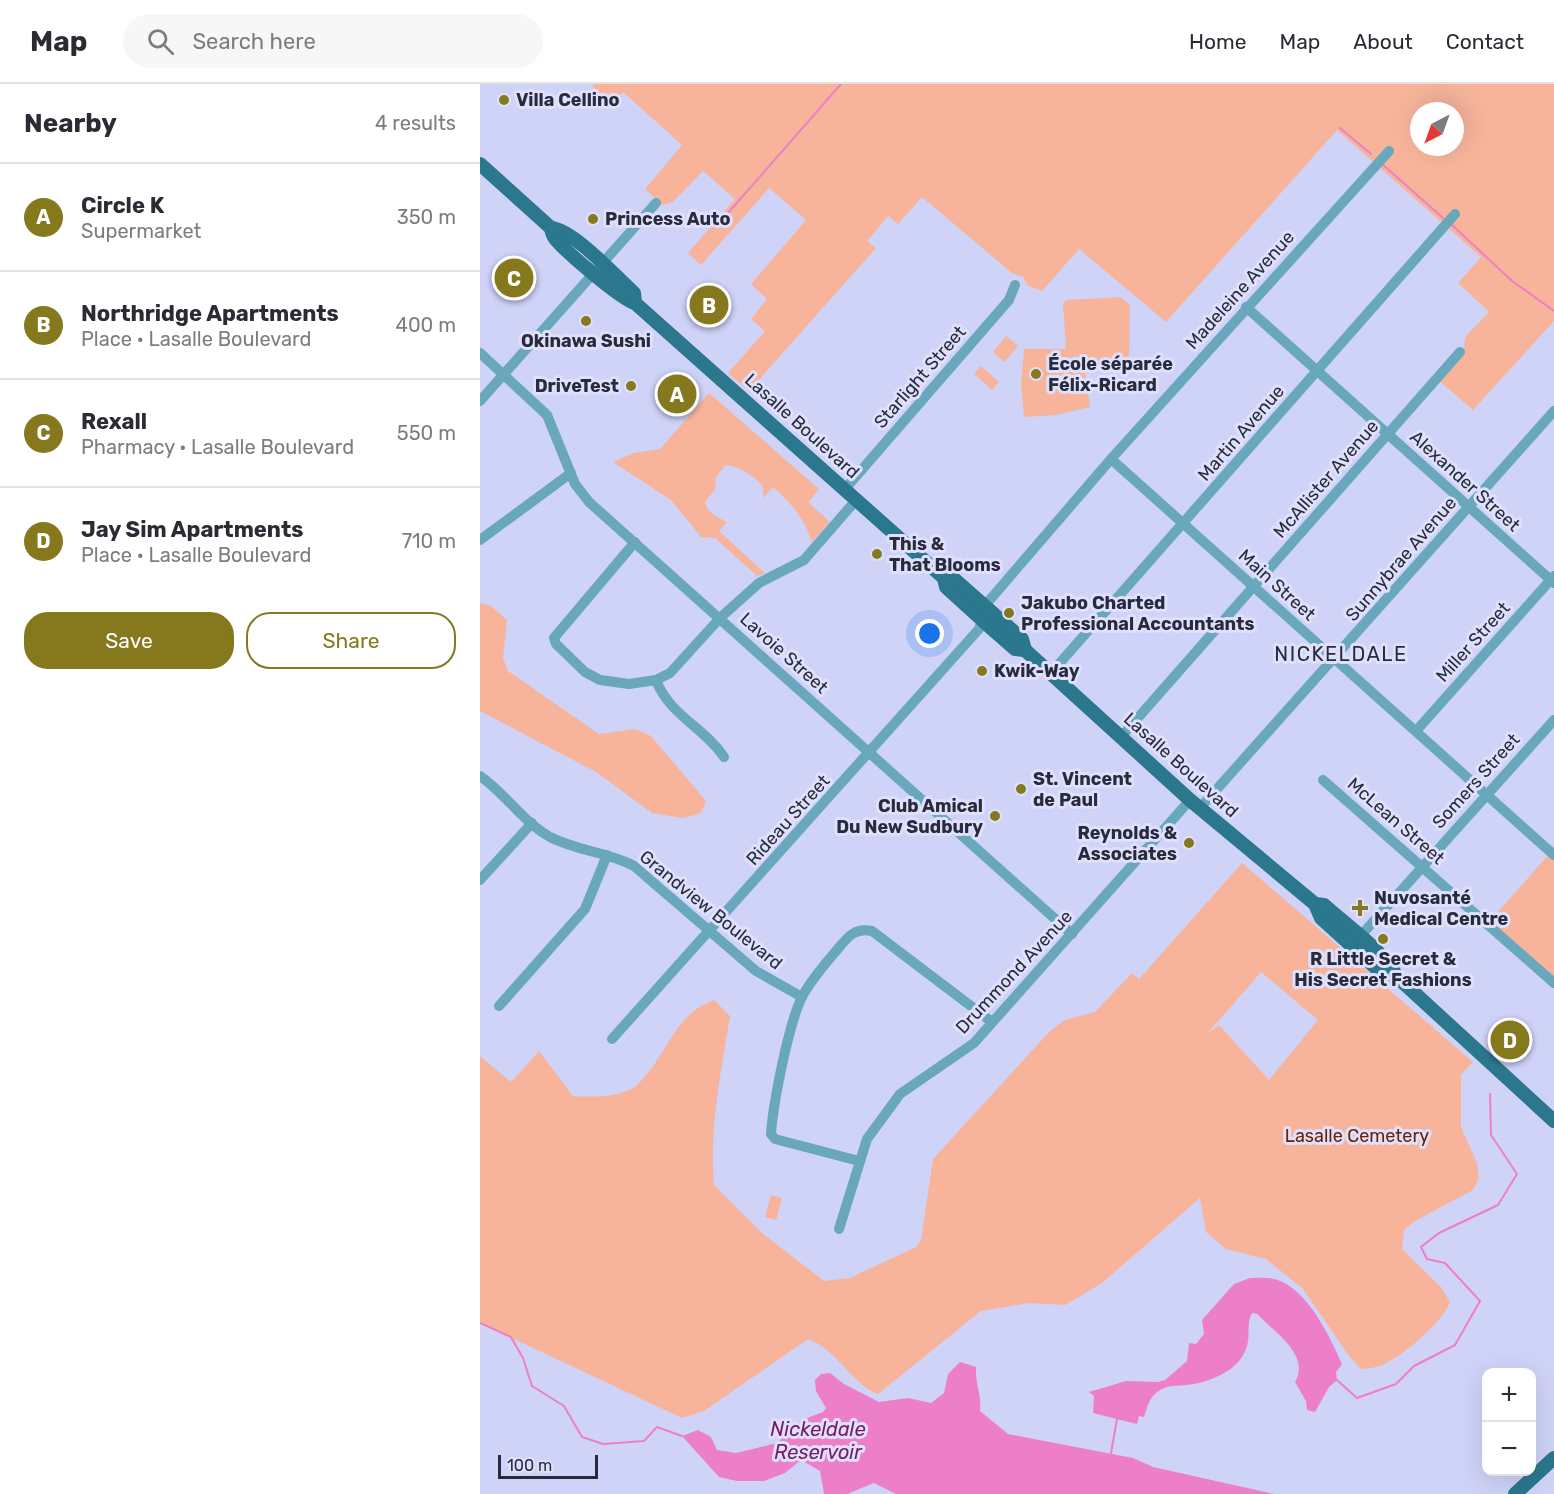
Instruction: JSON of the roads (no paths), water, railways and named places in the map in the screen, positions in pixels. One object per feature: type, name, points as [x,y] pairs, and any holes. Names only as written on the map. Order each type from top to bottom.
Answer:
[{"type":"main road","name":"Lasalle Boulevard","points":[[480,164],[551,228],[561,229],[599,269],[634,293],[634,303],[944,578],[953,578],[985,614],[1022,639],[1025,650],[1196,804],[1315,904],[1324,905],[1355,941],[1392,967],[1397,977],[1554,1121]]},
{"type":"main road","points":[[1515,1494],[1554,1458]]},
{"type":"street","name":"Madeleine Avenue","points":[[985,614],[988,602],[1111,459],[1389,150]]},
{"type":"street","points":[[480,401],[656,203]]},
{"type":"street","name":"Martin Avenue","points":[[1051,673],[1455,214]]},
{"type":"street","name":"Starlight Street","points":[[845,489],[1009,300],[1015,285]]},
{"type":"street","name":"Alexander Street","points":[[1246,307],[1469,507],[1553,579]]},
{"type":"street","name":"McAllister Avenue","points":[[1121,736],[1460,352]]},
{"type":"street","name":"Lavoie Street","points":[[480,353],[547,415],[575,484],[589,502],[1072,934]]},
{"type":"street","name":"Sunnybrae Avenue","points":[[1196,804],[1335,658],[1554,411]]},
{"type":"street","name":"Main Street","points":[[1111,459],[1554,855]]},
{"type":"street","points":[[480,540],[571,473]]},
{"type":"street","points":[[635,542],[554,638],[556,644],[585,672],[600,680],[629,684],[656,680],[670,673],[720,618],[759,583],[804,560],[857,500]]},
{"type":"street","name":"Miller Street","points":[[1416,731],[1553,579]]},
{"type":"street","name":"Rideau Street","points":[[612,1039],[980,628],[985,614]]},
{"type":"street","points":[[656,680],[670,707],[717,747],[724,757]]},
{"type":"street","name":"Somers Street","points":[[1355,941],[1554,720]]},
{"type":"street","name":"Grandview Boulevard","points":[[480,776],[532,823],[565,844],[607,855],[634,866],[756,971],[802,997]]},
{"type":"street","name":"McLean Street","points":[[1323,780],[1554,983]]},
{"type":"street","name":"Drummond Avenue","points":[[839,1229],[867,1139],[900,1094],[974,1043],[1072,934],[1196,804]]},
{"type":"street","points":[[480,880],[532,823]]},
{"type":"street","points":[[499,1006],[585,909],[607,855]]},
{"type":"street","points":[[859,1161],[775,1139],[771,1134],[790,1031],[802,997],[821,968],[852,933],[861,928],[872,931],[993,1022]]},
{"type":"water","points":[[1250,1278],[1275,1279],[1289,1286],[1308,1304],[1331,1340],[1342,1364],[1336,1372],[1337,1380],[1329,1387],[1315,1412],[1307,1410],[1306,1401],[1295,1382],[1299,1372],[1294,1353],[1281,1336],[1257,1314],[1252,1313],[1247,1348],[1239,1361],[1224,1373],[1199,1383],[1161,1389],[1152,1397],[1144,1417],[1139,1416],[1137,1424],[1093,1413],[1094,1396],[1089,1392],[1126,1381],[1158,1382],[1165,1380],[1187,1361],[1189,1343],[1196,1344],[1204,1334],[1202,1320],[1234,1284]]},
{"type":"water","name":"Nickeldale Reservoir","points":[[960,1362],[976,1367],[980,1411],[1008,1434],[1133,1458],[1153,1467],[1274,1494],[896,1494],[874,1483],[847,1494],[824,1494],[820,1471],[801,1460],[785,1473],[764,1481],[737,1481],[719,1477],[682,1436],[698,1430],[711,1437],[717,1450],[736,1453],[777,1443],[802,1420],[823,1412],[826,1408],[816,1391],[815,1380],[821,1374],[830,1373],[844,1384],[879,1402],[908,1398],[931,1403],[944,1393],[948,1374]]},
{"type":"waterway","points":[[728,213],[841,84]]},
{"type":"waterway","points":[[1340,128],[1371,154]]},
{"type":"waterway","points":[[1382,164],[1443,218]]},
{"type":"waterway","points":[[1451,224],[1512,281],[1554,311]]},
{"type":"waterway","points":[[1337,1380],[1357,1398],[1396,1384],[1414,1366],[1455,1345],[1480,1301],[1445,1263],[1427,1259],[1421,1247],[1439,1233],[1498,1205],[1517,1174],[1491,1135],[1490,1094]]},
{"type":"waterway","points":[[480,1323],[511,1337],[523,1358],[532,1386],[564,1406],[582,1437],[603,1444],[644,1441],[657,1427],[682,1436]]},
{"type":"waterway","points":[[1111,1453],[1117,1419]]},
{"type":"place","name":"Villa Cellino","points":[[504,100]]},
{"type":"place","name":"Princess Auto","points":[[593,219]]},
{"type":"place","name":"Rexall","points":[[514,278]]},
{"type":"place","name":"Northridge Apartments","points":[[709,305]]},
{"type":"place","name":"Okinawa Sushi","points":[[586,321]]},
{"type":"place","name":"École séparée Félix-Ricard","points":[[1036,374]]},
{"type":"place","name":"DriveTest","points":[[631,386]]},
{"type":"place","name":"Circle K","points":[[677,394]]},
{"type":"place","name":"This & That Blooms","points":[[877,554]]},
{"type":"place","name":"Jakubo Charted Professional Accountants","points":[[1009,613]]},
{"type":"place","name":"Kwik-Way","points":[[982,671]]},
{"type":"place","name":"St. Vincent de Paul","points":[[1021,789]]},
{"type":"place","name":"Club Amical Du New Sudbury","points":[[995,816]]},
{"type":"place","name":"Reynolds & Associates","points":[[1189,843]]},
{"type":"place","name":"Nuvosanté Medical Centre","points":[[1360,908]]},
{"type":"place","name":"R Little Secret & His Secret Fashions","points":[[1383,939]]},
{"type":"place","name":"Jay Sim Apartments","points":[[1510,1040]]},
{"type":"district","name":"NICKELDALE","points":[[1341,654]]},
{"type":"park label","name":"Lasalle Cemetery","points":[[1357,1136]]}]
